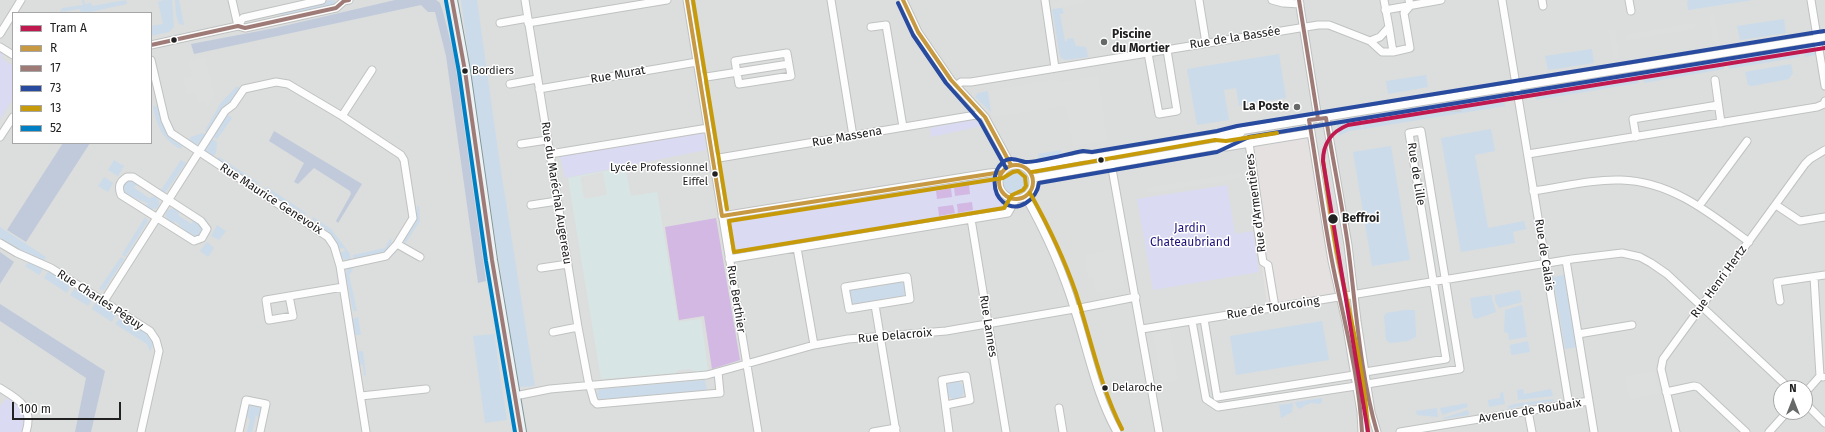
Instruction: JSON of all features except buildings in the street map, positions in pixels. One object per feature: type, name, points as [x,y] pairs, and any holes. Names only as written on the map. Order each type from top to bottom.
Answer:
[{"type":"street","points":[[14,12],[21,0]]},
{"type":"street","points":[[232,0],[238,26]]},
{"type":"street","points":[[238,26],[243,18],[322,0]]},
{"type":"street","points":[[152,45],[238,26],[245,28],[336,8],[344,0]]},
{"type":"street","points":[[452,0],[463,59],[492,260],[521,432]]},
{"type":"street","name":"Rue du Maréchal Augereau","points":[[525,0],[578,328],[589,385]]},
{"type":"street","points":[[500,23],[528,21],[667,0]]},
{"type":"street","name":"Rue Berthier","points":[[687,0],[758,432]]},
{"type":"street","points":[[831,0],[853,136]]},
{"type":"street","points":[[904,0],[918,32],[956,86],[982,114],[1011,166]]},
{"type":"street","points":[[1045,0],[1056,68]]},
{"type":"street","points":[[1199,0],[1206,43]]},
{"type":"street","points":[[1272,0],[1283,3],[1300,2],[1318,119]]},
{"type":"street","points":[[1384,0],[1393,52],[1410,48],[1404,14],[1409,3]]},
{"type":"street","points":[[1386,10],[1409,3],[1441,0]]},
{"type":"street","name":"Rue de Calais","points":[[1502,0],[1568,405]]},
{"type":"street","points":[[1629,0],[1631,11]]},
{"type":"street","points":[[1811,0],[1825,86]]},
{"type":"street","points":[[0,34],[12,15]]},
{"type":"street","points":[[871,27],[886,25],[903,127]]},
{"type":"street","name":"Rue de la Bassée","points":[[956,86],[961,82],[971,82],[1303,27],[1330,25],[1370,40],[1382,52],[1393,52]]},
{"type":"street","points":[[1370,40],[1380,37],[1388,26]]},
{"type":"street","points":[[722,216],[1002,172],[1011,166],[1022,166],[1026,168],[1072,159],[1092,158],[1218,137],[1227,133],[1326,118],[1516,83],[1825,37]]},
{"type":"street","points":[[0,47],[12,54]]},
{"type":"street","points":[[1148,53],[1159,114],[1177,111],[1167,50]]},
{"type":"street","points":[[787,53],[789,64],[791,76],[739,84],[735,61],[787,53]]},
{"type":"street","name":"Rue Murat","points":[[539,89],[697,62]]},
{"type":"street","points":[[700,78],[789,64]]},
{"type":"street","name":"Rue Maurice Genevoix","points":[[152,69],[154,88],[167,127],[179,139],[328,237],[334,246],[340,266],[366,432]]},
{"type":"street","points":[[342,116],[372,70]]},
{"type":"street","points":[[510,84],[538,79]]},
{"type":"street","points":[[1715,80],[1721,123]]},
{"type":"street","points":[[104,301],[225,111],[233,105],[244,89],[276,82],[288,84],[342,116],[401,155],[404,160],[412,218],[397,244],[386,256],[340,266]]},
{"type":"street","points":[[1528,154],[1817,107],[1824,104],[1825,101]]},
{"type":"street","points":[[1636,137],[1633,119],[1718,104]]},
{"type":"street","name":"Rue Massena","points":[[713,159],[982,114]]},
{"type":"street","points":[[1326,118],[1348,245],[1371,412],[1377,432]]},
{"type":"street","points":[[0,138],[12,119]]},
{"type":"street","points":[[1309,120],[1330,248],[1361,412],[1362,432]]},
{"type":"street","points":[[550,154],[708,128]]},
{"type":"street","points":[[1216,146],[1247,131]]},
{"type":"street","name":"Rue de Lille","points":[[1446,359],[1409,133],[1421,131],[1458,357]]},
{"type":"street","points":[[1033,178],[1111,163],[1216,146],[1226,147],[1249,144],[1311,133]]},
{"type":"street","points":[[521,144],[547,140]]},
{"type":"street","points":[[1699,206],[1746,141]]},
{"type":"street","name":"Rue d'Armentières","points":[[1249,144],[1260,219],[1257,224],[1263,262],[1268,265],[1276,307]]},
{"type":"street","name":"Rue Henri Hertz","points":[[1676,432],[1661,364],[1805,164],[1810,159],[1825,150]]},
{"type":"street","points":[[1111,163],[1142,329],[1159,432]]},
{"type":"street","points":[[1002,172],[999,182],[1002,192],[1011,198],[1016,199],[1025,196],[1032,188],[1033,178],[1026,168]]},
{"type":"street","points":[[127,177],[132,178],[169,200],[202,221],[206,226],[206,232],[202,238],[194,242],[157,218],[121,195],[119,187],[122,180],[127,177]]},
{"type":"street","points":[[1534,191],[1598,181],[1622,180],[1652,185],[1699,206],[1749,242]]},
{"type":"street","points":[[1025,196],[1046,236],[1074,309],[1104,403],[1117,432]]},
{"type":"street","points":[[729,259],[1008,213],[1016,199]]},
{"type":"street","points":[[531,205],[557,201]]},
{"type":"street","points":[[1776,205],[1800,221],[1825,217]]},
{"type":"street","name":"Rue Lannes","points":[[970,219],[1006,432]]},
{"type":"street","name":"Rue Charles Péguy","points":[[0,243],[17,253],[51,268],[150,331],[156,340],[158,358],[141,432]]},
{"type":"street","points":[[397,244],[420,257]]},
{"type":"street","points":[[797,248],[814,345]]},
{"type":"street","name":"Rue de Tourcoing","points":[[1142,329],[1614,253],[1640,257],[1668,274],[1781,380]]},
{"type":"street","name":"Rue de Calais","points":[[1566,260],[1594,432]]},
{"type":"street","points":[[541,268],[568,264]]},
{"type":"street","points":[[1780,301],[1778,282],[1825,275]]},
{"type":"street","points":[[907,277],[910,299],[875,305],[849,309],[845,287],[907,277]]},
{"type":"street","points":[[1813,386],[1823,377],[1814,277]]},
{"type":"street","points":[[289,296],[293,316],[269,320],[266,300],[289,296],[343,287]]},
{"type":"street","points":[[1074,309],[1136,297]]},
{"type":"street","points":[[873,432],[896,430],[875,305]]},
{"type":"street","name":"Rue Delacroix","points":[[515,396],[550,389],[707,375],[814,345],[848,339],[946,331],[988,325],[1074,309]]},
{"type":"street","points":[[1204,319],[1217,397],[1214,405]]},
{"type":"street","points":[[1192,321],[1206,399],[1214,405],[1222,408],[1356,386]]},
{"type":"street","points":[[1578,334],[1632,325]]},
{"type":"street","points":[[553,332],[578,328]]},
{"type":"street","points":[[1365,372],[1458,357],[1460,369],[1367,384]]},
{"type":"street","points":[[589,385],[594,402],[597,404],[720,392],[718,372]]},
{"type":"street","points":[[1217,397],[1354,375]]},
{"type":"street","points":[[946,404],[970,400],[966,376],[942,380],[949,432]]},
{"type":"street","points":[[1666,392],[1694,386],[1698,387],[1746,432]]},
{"type":"street","points":[[0,388],[21,401],[24,405],[28,421],[26,432]]},
{"type":"street","points":[[361,396],[426,388]]},
{"type":"street","points":[[239,432],[246,400],[266,404],[260,432]]},
{"type":"street","name":"Avenue de Roubaix","points":[[1400,432],[1589,402]]},
{"type":"street","points":[[1059,408],[1063,432]]},
{"type":"street","points":[[1528,411],[1532,432]]},
{"type":"street","points":[[1813,411],[1825,423]]},
{"type":"street","points":[[1769,432],[1780,420]]},
{"type":"shaded area","points":[[0,0],[1825,0],[1825,432],[0,432]]},
{"type":"shaded area","points":[[82,0],[84,0],[85,4],[91,3],[92,6],[126,0],[127,4],[90,12],[81,12],[80,9],[60,12],[62,8],[83,5]]},
{"type":"shaded area","points":[[163,0],[172,0],[174,27],[169,32],[152,36],[152,26],[163,24],[158,2]]},
{"type":"shaded area","points":[[175,0],[179,0],[184,25],[179,24],[176,15]]},
{"type":"shaded area","points":[[332,0],[335,1],[335,5],[281,18],[280,12]]},
{"type":"shaded area","points":[[395,0],[436,0],[440,3],[443,12],[454,55],[486,281],[478,283],[446,56],[435,12],[428,12],[421,5],[194,54],[191,44],[275,28]]},
{"type":"shaded area","points":[[461,0],[477,0],[499,158],[535,386],[520,387],[518,382],[481,148]]},
{"type":"shaded area","points":[[1060,0],[1084,0],[1084,2],[1052,9],[1051,3],[1058,2]]},
{"type":"shaded area","points":[[1753,0],[1688,10],[1687,1]]},
{"type":"shaded area","points":[[1062,8],[1064,13],[1060,14],[1065,41],[1073,38],[1076,46],[1086,47],[1088,57],[1065,60],[1060,57],[1052,9]]},
{"type":"shaded area","points":[[1394,11],[1400,14],[1405,44],[1403,47],[1398,48],[1396,45],[1391,15]]},
{"type":"shaded area","points":[[1709,14],[1714,14],[1719,40],[1713,41]]},
{"type":"shaded area","points":[[1784,19],[1786,33],[1740,40],[1737,26]]},
{"type":"shaded area","points":[[1695,23],[1696,28],[1626,40],[1625,36],[1629,34]]},
{"type":"shaded area","points":[[1615,30],[1619,57],[1614,58],[1609,31]]},
{"type":"shaded area","points":[[1811,43],[1815,47],[1816,55],[1805,57],[1803,44]]},
{"type":"shaded area","points":[[1798,45],[1800,57],[1729,69],[1727,56]]},
{"type":"shaded area","points":[[1592,49],[1594,63],[1548,70],[1545,56]]},
{"type":"shaded area","points":[[1279,54],[1286,98],[1239,106],[1236,88],[1224,90],[1229,120],[1197,125],[1187,69]]},
{"type":"shaded area","points":[[205,57],[215,99],[209,100],[211,106],[207,107],[205,101],[198,103],[196,93],[187,94],[183,78],[192,76],[189,61]]},
{"type":"shaded area","points":[[1722,57],[1724,69],[1644,83],[1642,73],[1662,69],[1662,67]]},
{"type":"shaded area","points":[[1165,62],[1172,106],[1169,110],[1162,107],[1154,63]]},
{"type":"shaded area","points":[[1791,64],[1793,73],[1789,79],[1752,86],[1748,85],[1745,72]]},
{"type":"shaded area","points":[[1637,71],[1639,83],[1536,100],[1534,88]]},
{"type":"shaded area","points":[[1426,75],[1428,87],[1388,94],[1386,81]]},
{"type":"shaded area","points":[[1098,76],[1107,140],[1073,146],[1066,106],[992,117],[988,91],[1054,80],[1062,82]]},
{"type":"shaded area","points":[[237,86],[240,89],[207,132],[205,131],[220,104]]},
{"type":"shaded area","points":[[988,91],[991,112],[975,97],[978,93]]},
{"type":"shaded area","points":[[1503,93],[1505,106],[1363,129],[1362,116]]},
{"type":"shaded area","points":[[12,101],[12,111],[0,129],[0,120]]},
{"type":"shaded area","points":[[153,106],[158,106],[166,131],[182,146],[181,149],[169,141],[161,131]]},
{"type":"shaded area","points":[[227,114],[232,118],[217,139],[212,136]]},
{"type":"shaded area","points":[[1359,117],[1362,129],[1349,131],[1339,136],[1337,124],[1350,122],[1350,118]]},
{"type":"shaded area","points":[[1491,129],[1495,151],[1475,155],[1488,228],[1524,221],[1526,229],[1513,232],[1515,243],[1461,252],[1441,138]]},
{"type":"shaded area","points":[[274,131],[362,184],[338,223],[336,221],[351,194],[350,191],[314,168],[298,184],[294,182],[304,163],[269,141]]},
{"type":"shaded area","points":[[202,133],[206,134],[201,142],[196,145],[188,142],[191,137]]},
{"type":"shaded area","points":[[1312,136],[1337,294],[1267,305],[1246,147]]},
{"type":"shaded area","points":[[211,138],[217,142],[216,153],[212,158],[205,151]]},
{"type":"shaded area","points":[[62,144],[89,144],[26,242],[7,230]]},
{"type":"shaded area","points":[[1391,146],[1410,260],[1372,266],[1353,152]]},
{"type":"shaded area","points":[[1061,150],[1061,155],[1039,158],[1038,154]]},
{"type":"shaded area","points":[[219,157],[259,183],[258,184],[246,177],[243,178],[215,160]]},
{"type":"shaded area","points":[[114,160],[124,166],[118,176],[108,170]]},
{"type":"shaded area","points":[[181,160],[186,163],[165,193],[161,190]]},
{"type":"shaded area","points":[[625,167],[631,196],[657,192],[678,322],[701,319],[708,370],[697,372],[690,369],[679,370],[675,373],[601,379],[568,178]]},
{"type":"shaded area","points":[[1016,169],[1025,173],[1029,182],[1025,191],[1016,195],[1007,191],[1003,182],[1007,173]]},
{"type":"shaded area","points":[[603,172],[607,195],[584,199],[580,177]]},
{"type":"shaded area","points":[[1241,173],[1242,178],[1148,193],[1147,188]]},
{"type":"shaded area","points":[[104,177],[113,183],[108,192],[98,186]]},
{"type":"shaded area","points":[[128,180],[132,180],[140,184],[133,187],[149,198],[155,196],[159,202],[158,207],[154,209],[149,208],[144,205],[149,204],[123,193],[122,186]]},
{"type":"shaded area","points":[[969,185],[970,194],[955,196],[954,188]]},
{"type":"shaded area","points":[[267,187],[306,213],[305,215],[293,207],[290,208],[275,199],[275,196],[265,189]]},
{"type":"shaded area","points":[[951,188],[952,197],[937,199],[936,191]]},
{"type":"shaded area","points":[[972,202],[973,210],[958,213],[957,204]]},
{"type":"shaded area","points":[[953,205],[955,213],[939,216],[938,207]]},
{"type":"shaded area","points":[[417,206],[419,206],[420,221],[405,244],[405,234],[415,216]]},
{"type":"shaded area","points":[[173,208],[178,210],[179,216],[192,224],[193,218],[198,221],[202,231],[198,236],[192,237],[174,220],[175,225],[169,222],[166,218],[166,211]]},
{"type":"shaded area","points":[[145,217],[148,221],[125,257],[122,255],[123,253]]},
{"type":"shaded area","points":[[313,217],[331,229],[350,254],[351,261],[341,258],[339,253],[345,251],[344,248],[337,249],[330,235],[324,228],[312,219]]},
{"type":"shaded area","points":[[716,218],[740,360],[712,369],[704,316],[679,320],[665,227]]},
{"type":"shaded area","points":[[217,225],[226,231],[219,240],[211,236]]},
{"type":"shaded area","points":[[0,227],[46,257],[44,261],[18,250],[0,239]]},
{"type":"shaded area","points":[[155,227],[157,229],[115,294],[113,293]]},
{"type":"shaded area","points":[[390,239],[392,240],[389,249],[384,254],[354,260],[353,255],[385,248]]},
{"type":"shaded area","points":[[207,242],[214,248],[208,257],[200,251]]},
{"type":"shaded area","points":[[1119,249],[1124,288],[1096,292],[1094,277],[1088,278],[1085,254]]},
{"type":"shaded area","points":[[0,252],[14,262],[0,284]]},
{"type":"shaded area","points":[[121,257],[124,259],[104,290],[99,289]]},
{"type":"shaded area","points":[[29,262],[42,268],[39,275],[25,266]]},
{"type":"shaded area","points":[[352,267],[353,269],[349,275],[357,311],[353,311],[346,276],[347,269]]},
{"type":"shaded area","points":[[50,271],[70,284],[67,293],[44,278]]},
{"type":"shaded area","points":[[1564,275],[1577,347],[1565,349],[1553,277]]},
{"type":"shaded area","points":[[902,281],[904,283],[906,295],[904,298],[901,298],[901,296],[885,298],[886,300],[864,304],[864,302],[854,304],[853,306],[851,304],[849,291],[851,289],[871,288],[871,286],[878,285],[879,287]]},
{"type":"shaded area","points":[[74,289],[91,297],[92,300],[88,306],[70,295]]},
{"type":"shaded area","points":[[1520,290],[1522,302],[1499,308],[1495,301],[1495,295]]},
{"type":"shaded area","points":[[1491,295],[1496,312],[1476,319],[1473,317],[1470,298]]},
{"type":"shaded area","points":[[98,302],[116,314],[112,322],[92,309],[95,303]]},
{"type":"shaded area","points":[[0,304],[105,371],[91,432],[75,432],[86,378],[0,321]]},
{"type":"shaded area","points":[[1522,305],[1527,337],[1509,340],[1508,333],[1504,332],[1505,310]]},
{"type":"shaded area","points":[[1354,310],[1373,420],[1363,422],[1344,312]]},
{"type":"shaded area","points":[[1415,310],[1416,337],[1408,341],[1390,343],[1386,340],[1384,316],[1386,313]]},
{"type":"shaded area","points":[[122,317],[145,332],[153,344],[150,351],[147,344],[115,324]]},
{"type":"shaded area","points":[[358,317],[361,335],[356,335],[354,333],[352,319]]},
{"type":"shaded area","points":[[1322,321],[1329,360],[1236,375],[1230,336]]},
{"type":"shaded area","points":[[1170,331],[1178,380],[1161,383],[1153,334]]},
{"type":"shaded area","points":[[494,334],[507,420],[485,423],[473,336]]},
{"type":"shaded area","points":[[1528,341],[1530,352],[1511,355],[1510,345]]},
{"type":"shaded area","points":[[359,351],[363,351],[366,375],[364,376],[363,365],[359,364],[357,353]]},
{"type":"shaded area","points":[[1654,371],[1659,393],[1630,400],[1625,377]]},
{"type":"shaded area","points":[[705,380],[707,391],[600,399],[597,395],[598,390],[602,389]]},
{"type":"shaded area","points":[[955,381],[961,384],[964,390],[961,396],[955,399],[949,396],[946,390],[949,384]]},
{"type":"shaded area","points":[[1523,389],[1524,394],[1551,389],[1553,396],[1518,400],[1517,390]]},
{"type":"shaded area","points":[[1503,392],[1505,404],[1489,407],[1488,400],[1500,398],[1500,393]]},
{"type":"shaded area","points":[[1322,398],[1322,402],[1320,404],[1311,403],[1300,409],[1297,407],[1295,402]]},
{"type":"shaded area","points":[[1553,399],[1554,401],[1511,408],[1511,411],[1509,411],[1508,406],[1514,404]]},
{"type":"shaded area","points":[[1293,403],[1292,412],[1281,418],[1279,405]]},
{"type":"shaded area","points":[[1467,403],[1468,407],[1442,415],[1440,408]]},
{"type":"shaded area","points":[[251,405],[258,406],[262,410],[261,420],[256,415],[252,432],[247,432],[250,420],[245,413],[246,408]]},
{"type":"shaded area","points":[[1437,408],[1438,417],[1417,415],[1416,411]]},
{"type":"shaded area","points":[[1468,410],[1469,415],[1443,419],[1443,418]]},
{"type":"green space","points":[[0,51],[4,53],[1,58],[12,65],[12,101],[0,120]]},
{"type":"green space","points":[[970,120],[976,121],[981,126],[931,137],[930,128]]},
{"type":"green space","points":[[704,133],[706,150],[565,178],[560,156]]},
{"type":"green space","points":[[992,176],[999,196],[1011,203],[1008,208],[742,251],[735,246],[731,223],[733,221],[991,178]]},
{"type":"green space","name":"Jardin Chateaubriand","points":[[1227,185],[1235,234],[1253,231],[1259,272],[1153,290],[1137,199]]},
{"type":"green space","points":[[8,398],[20,409],[22,413],[24,422],[21,432],[0,432],[0,406]]},
{"type":"tram line","name":"A","points":[[1368,432],[1323,161],[1326,144],[1337,131],[1348,125],[1825,48]]},
{"type":"tram line","points":[[1438,111],[1461,111]]},
{"type":"transit line","name":"17","points":[[152,45],[238,26],[245,28],[336,8],[344,1],[349,0]]},
{"type":"transit line","name":"17","points":[[452,0],[465,71],[492,260],[521,432]]},
{"type":"transit line","name":"R","points":[[687,0],[722,216]]},
{"type":"transit line","name":"13","points":[[693,0],[727,209]]},
{"type":"transit line","name":"R","points":[[903,0],[918,32],[951,80],[985,117],[1011,165]]},
{"type":"transit line","name":"17","points":[[1299,0],[1318,119]]},
{"type":"transit line","name":"52","points":[[446,1],[459,72],[486,261],[515,432]]},
{"type":"transit line","name":"73","points":[[898,3],[913,35],[946,83],[980,121],[1006,168]]},
{"type":"transit line","name":"73","points":[[1824,31],[1237,126],[1217,131],[1092,152],[1083,151],[1037,161],[1025,162],[1013,159],[1007,160],[1002,163],[996,172],[995,188],[999,198],[1003,202],[1015,206],[1026,203],[1031,199],[1035,194],[1039,183],[1217,152],[1249,137],[1825,43]]},
{"type":"transit line","name":"17","points":[[1362,432],[1358,389],[1329,244],[1309,120],[1326,118],[1348,246],[1362,364],[1377,432]]},
{"type":"transit line","name":"13","points":[[1032,172],[1215,140],[1226,141],[1277,133]]},
{"type":"transit line","name":"13","points":[[1323,160],[1336,248],[1360,363],[1368,432]]},
{"type":"transit line","name":"R","points":[[1013,165],[1019,165],[1028,170],[1032,176],[1033,182],[1032,188],[1028,194],[1019,199],[1013,199],[1004,194],[999,185],[999,179],[1004,170],[1013,165]]},
{"type":"transit line","name":"13","points":[[1018,171],[1025,177],[1026,186],[1023,190],[1012,195],[1004,208],[734,252],[729,221],[1003,178],[1013,172],[1018,171]]},
{"type":"transit line","name":"R","points":[[722,216],[1002,172]]},
{"type":"transit line","name":"13","points":[[1030,193],[1066,267],[1076,293],[1096,362],[1114,413],[1122,429]]},
{"type":"place","name":"Piscine du Mortier","points":[[1104,42]]},
{"type":"place","name":"Bordiers","points":[[465,71]]},
{"type":"place","name":"La Poste","points":[[1297,107]]},
{"type":"place","name":"Lycée Professionnel Eiffel","points":[[715,174]]},
{"type":"place","name":"Beffroi","points":[[1333,219]]},
{"type":"place","name":"Delaroche","points":[[1105,388]]}]
